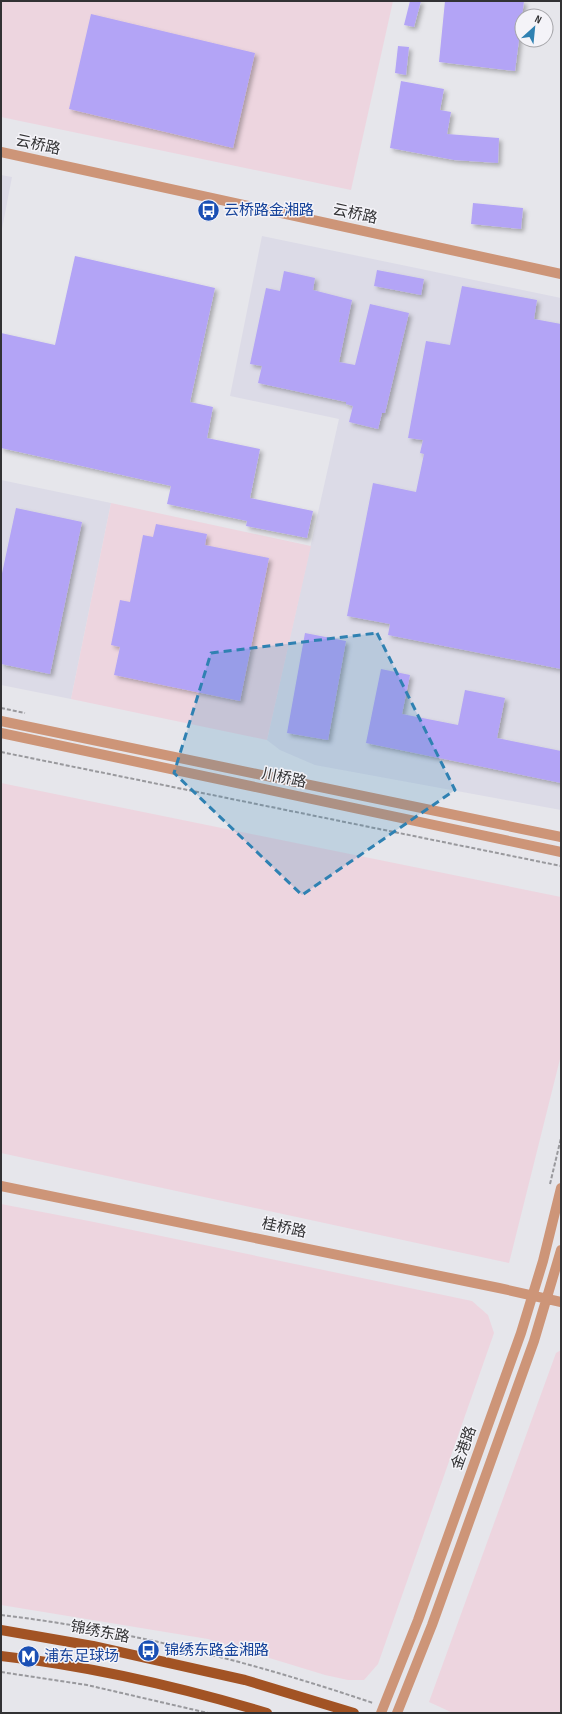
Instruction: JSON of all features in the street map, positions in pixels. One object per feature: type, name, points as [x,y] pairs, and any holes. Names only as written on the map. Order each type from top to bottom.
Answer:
[{"type":"main road","name":"锦绣东路","points":[[1,1630],[93,1646],[245,1680],[354,1713]]},
{"type":"main road","points":[[1,1656],[90,1670],[171,1687],[267,1713]]},
{"type":"street","name":"云桥路","points":[[1,152],[561,274]]},
{"type":"street","name":"川桥路","points":[[1,721],[561,837]]},
{"type":"street","name":"川桥路","points":[[1,733],[561,852]]},
{"type":"street","name":"桂桥路","points":[[1,1186],[561,1302]]},
{"type":"street","name":"金港路","points":[[383,1710],[418,1620],[533,1296],[561,1188]]},
{"type":"street","name":"金港路","points":[[397,1713],[434,1617],[548,1299],[561,1250]]},
{"type":"path","points":[[1,752],[561,866]]},
{"type":"path","points":[[548,1191],[561,1138]]},
{"type":"path","points":[[1,1614],[97,1629],[181,1647],[257,1667],[373,1703],[383,1710]]},
{"type":"path","points":[[1,1672],[87,1685],[208,1713]]},
{"type":"path","points":[[370,1708],[375,1696]]},
{"type":"highlighted area","points":[[377,633],[455,790],[302,895],[174,773],[211,653]]},
{"type":"shaded area","points":[[1,1],[393,1],[351,190],[1,117]]},
{"type":"shaded area","points":[[1,175],[12,177],[1,234]]},
{"type":"shaded area","points":[[262,236],[561,298],[561,810],[315,765],[280,750],[267,740],[339,419],[230,396]]},
{"type":"shaded area","points":[[1,480],[111,503],[71,699],[1,685]]},
{"type":"shaded area","points":[[111,503],[311,546],[267,740],[71,699]]},
{"type":"shaded area","points":[[1,783],[561,897],[561,1055],[509,1263],[1,1153]]},
{"type":"shaded area","points":[[1,1204],[472,1301],[488,1315],[494,1333],[378,1664],[364,1680],[348,1680],[325,1675],[208,1639],[1,1605]]},
{"type":"shaded area","points":[[561,1350],[561,1713],[453,1713],[429,1702],[556,1353]]},
{"type":"building","points":[[410,1],[421,1],[414,27],[404,25]]},
{"type":"building","points":[[445,1],[524,1],[523,8],[514,8],[514,48],[518,48],[515,71],[439,62]]},
{"type":"building","points":[[91,14],[255,53],[233,148],[69,109]]},
{"type":"building","points":[[398,46],[409,47],[406,75],[395,73]]},
{"type":"building","points":[[401,81],[444,89],[440,110],[451,112],[447,134],[499,138],[498,163],[454,160],[390,148]]},
{"type":"building","points":[[473,203],[523,208],[521,229],[471,224]]},
{"type":"building","points":[[75,256],[215,288],[190,402],[213,407],[207,438],[260,449],[250,498],[313,511],[307,538],[246,526],[247,521],[167,504],[171,486],[1,448],[1,333],[55,345]]},
{"type":"building","points":[[377,270],[424,279],[421,295],[374,286]]},
{"type":"building","points":[[284,271],[315,278],[313,290],[352,300],[339,362],[355,365],[370,304],[409,313],[385,413],[382,413],[378,429],[349,422],[353,406],[346,404],[346,402],[258,383],[262,366],[250,364],[266,288],[280,291]]},
{"type":"building","points":[[462,286],[537,300],[534,319],[561,324],[561,669],[388,635],[390,624],[347,616],[373,483],[416,492],[424,454],[420,453],[423,440],[408,438],[426,341],[450,345]]},
{"type":"building","points":[[16,508],[82,522],[50,674],[1,664],[1,578]]},
{"type":"building","points":[[156,524],[207,534],[205,545],[269,558],[240,701],[114,675],[120,647],[111,645],[120,600],[130,602],[143,535],[153,537]]},
{"type":"building","points":[[305,633],[346,641],[328,740],[287,733]]},
{"type":"building","points":[[381,669],[410,675],[402,714],[458,725],[465,690],[505,698],[497,738],[561,751],[561,783],[366,743]]},
{"type":"place","name":"云桥路金湘路","points":[[208,210]]},
{"type":"place","name":"锦绣东路金湘路","points":[[148,1650]]},
{"type":"place","name":"浦东足球场","points":[[29,1656]]}]
